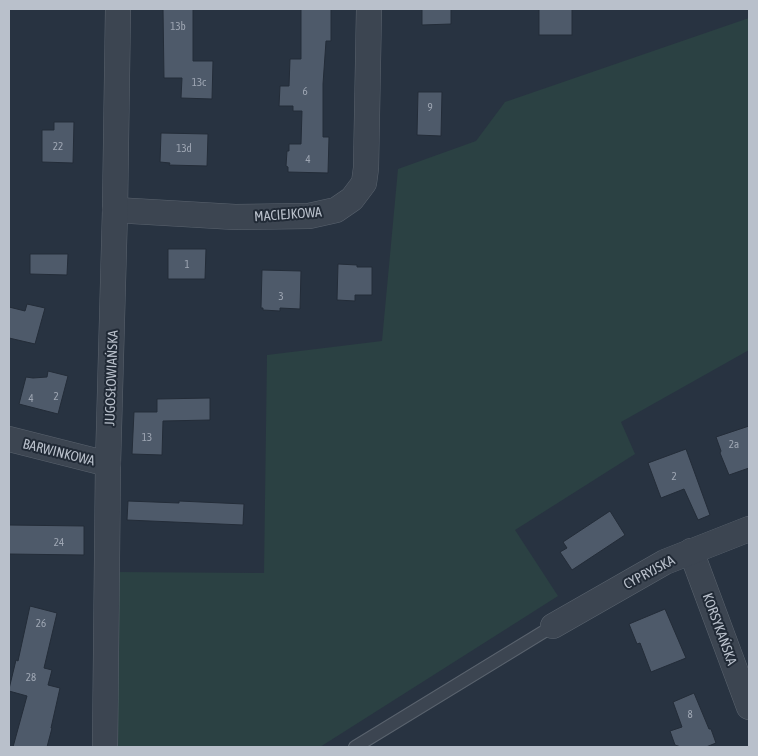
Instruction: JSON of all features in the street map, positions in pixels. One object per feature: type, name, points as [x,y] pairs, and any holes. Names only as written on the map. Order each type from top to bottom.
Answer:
[{"type":"street","name":"JUGOSŁOWIAŃSKA","points":[[105,747],[108,464],[116,210],[118,9]]},
{"type":"street","name":"MACIEJKOWA","points":[[116,210],[235,217],[309,216],[336,210],[352,199],[364,183],[366,168],[369,9]]},
{"type":"street","name":"BARWINKOWA","points":[[9,440],[108,464]]},
{"type":"street","name":"CYPRYJSKA","points":[[553,626],[665,562],[749,529]]},
{"type":"street","name":"KORSYKAŃSKA","points":[[692,551],[749,707]]},
{"type":"lane","points":[[355,747],[553,626]]},
{"type":"green space","points":[[749,18],[749,350],[621,422],[635,454],[515,530],[558,596],[320,747],[114,747],[117,572],[264,573],[267,355],[382,341],[398,169],[476,141],[505,102]]},
{"type":"building","points":[[163,9],[193,9],[193,61],[213,61],[212,99],[181,98],[182,78],[164,78]]},
{"type":"building","points":[[301,9],[331,9],[331,41],[326,41],[323,84],[323,137],[329,137],[328,173],[288,172],[288,167],[286,166],[289,144],[301,144],[302,111],[293,111],[293,106],[279,106],[280,86],[289,86],[290,59],[301,59]]},
{"type":"building","points":[[422,9],[451,9],[451,24],[422,25]]},
{"type":"building","points":[[539,9],[572,9],[572,35],[539,35]]},
{"type":"building","points":[[418,92],[442,92],[441,136],[417,135]]},
{"type":"building","points":[[54,122],[74,122],[73,163],[42,162],[42,130],[54,130]]},
{"type":"building","points":[[161,133],[208,134],[207,166],[169,165],[170,163],[160,162]]},
{"type":"building","points":[[168,249],[206,249],[205,279],[168,279]]},
{"type":"building","points":[[30,254],[68,254],[67,275],[30,274]]},
{"type":"building","points":[[338,264],[372,267],[372,295],[355,295],[355,301],[337,300]]},
{"type":"building","points":[[262,270],[301,271],[300,309],[280,308],[280,311],[263,310],[261,308]]},
{"type":"building","points":[[27,304],[45,308],[35,344],[9,338],[9,307],[25,311]]},
{"type":"building","points":[[48,371],[68,376],[58,414],[19,404],[26,377],[47,377]]},
{"type":"building","points":[[210,398],[210,420],[163,421],[162,455],[132,454],[134,412],[157,412],[157,399]]},
{"type":"building","points":[[749,426],[749,468],[729,475],[716,437]]},
{"type":"building","points":[[686,449],[710,515],[698,520],[684,489],[661,498],[648,463]]},
{"type":"building","points":[[128,501],[244,504],[243,525],[127,520]]},
{"type":"building","points":[[610,511],[625,535],[572,570],[560,552],[567,548],[563,542]]},
{"type":"building","points":[[9,525],[84,526],[84,555],[9,554]]},
{"type":"building","points":[[30,606],[57,613],[44,668],[52,670],[48,685],[60,688],[47,747],[13,747],[27,696],[9,691],[9,689],[16,660],[18,661]]},
{"type":"building","points":[[665,609],[686,658],[651,672],[640,643],[637,644],[629,624]]},
{"type":"building","points":[[694,693],[716,743],[706,747],[681,747],[675,745],[670,731],[682,727],[673,702]]}]
